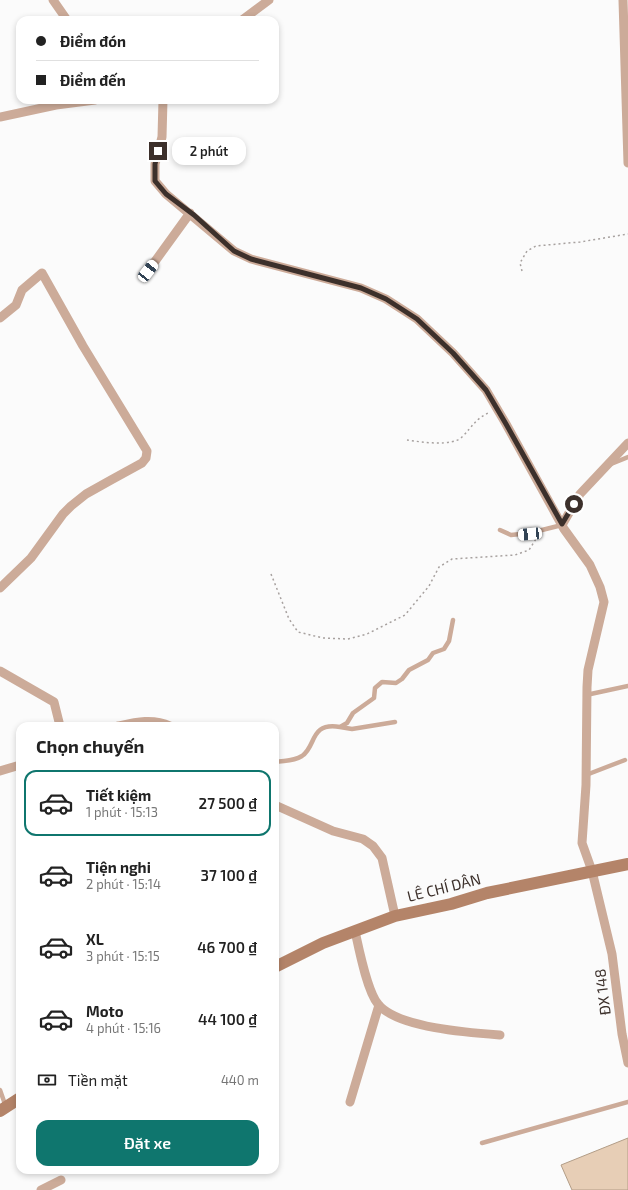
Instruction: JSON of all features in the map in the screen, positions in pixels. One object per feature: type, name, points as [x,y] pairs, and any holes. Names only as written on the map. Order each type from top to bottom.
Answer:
[{"type":"street","points":[[53,0],[64,16]]},
{"type":"street","points":[[247,16],[269,0]]},
{"type":"street","points":[[623,0],[628,164]]},
{"type":"street","points":[[0,117],[51,104]]},
{"type":"street","name":"ĐX 148","points":[[163,104],[162,137],[155,164],[155,181],[166,194],[234,251],[251,259],[361,288],[386,299],[417,319],[453,353],[486,390],[562,524],[590,565],[600,587],[604,602],[588,670],[586,695],[586,775],[582,843],[592,871],[612,954],[622,1034],[628,1063]]},
{"type":"street","points":[[148,271],[190,213]]},
{"type":"street","points":[[0,318],[16,305],[22,290],[42,273],[83,346],[147,451],[146,458],[142,463],[86,494],[71,506],[63,514],[31,558],[0,588]]},
{"type":"street","points":[[562,524],[580,494],[602,468],[628,442]]},
{"type":"street","points":[[0,671],[54,702],[59,722]]},
{"type":"street","points":[[141,722],[161,722]]},
{"type":"street","points":[[0,772],[16,766]]},
{"type":"street","points":[[279,807],[333,831],[363,839],[373,846],[382,858],[395,916]]},
{"type":"street","name":"LÊ CHÍ DÂN","points":[[279,965],[323,943],[395,916],[451,904],[487,893],[628,864]]},
{"type":"street","points":[[356,931],[358,948],[373,997],[379,1005],[392,1015],[410,1021],[458,1032],[500,1035]]},
{"type":"street","points":[[350,1102],[379,1005]]},
{"type":"street","points":[[3,1109],[16,1101]]},
{"type":"street","points":[[41,1190],[61,1180]]},
{"type":"lane","points":[[602,468],[628,456]]},
{"type":"lane","points":[[500,530],[512,535],[541,531],[562,524]]},
{"type":"lane","points":[[340,727],[347,723],[353,713],[374,698],[375,688],[382,682],[396,683],[402,679],[409,670],[428,660],[433,653],[444,649],[449,641],[453,620]]},
{"type":"lane","points":[[586,695],[628,686]]},
{"type":"lane","points":[[279,762],[291,762],[304,755],[313,738],[321,730],[331,725],[352,729],[395,722]]},
{"type":"lane","points":[[586,775],[624,760]]},
{"type":"lane","points":[[0,1090],[3,1109]]},
{"type":"lane","points":[[482,1143],[628,1102]]},
{"type":"path","points":[[522,271],[520,263],[528,251],[536,246],[580,242],[628,234]]},
{"type":"path","points":[[407,440],[425,443],[447,442],[461,438],[470,426],[482,415],[497,409]]},
{"type":"path","points":[[271,574],[289,619],[298,632],[323,638],[348,639],[367,634],[405,615],[429,586],[439,567],[452,559],[515,555],[529,550],[541,531]]},
{"type":"building","points":[[628,1138],[628,1190],[572,1190],[561,1165]]},
{"type":"route","points":[[158,151],[155,164],[155,181],[166,194],[194,215],[234,251],[251,259],[361,288],[386,299],[417,319],[453,353],[486,390],[562,524],[574,504]]}]
